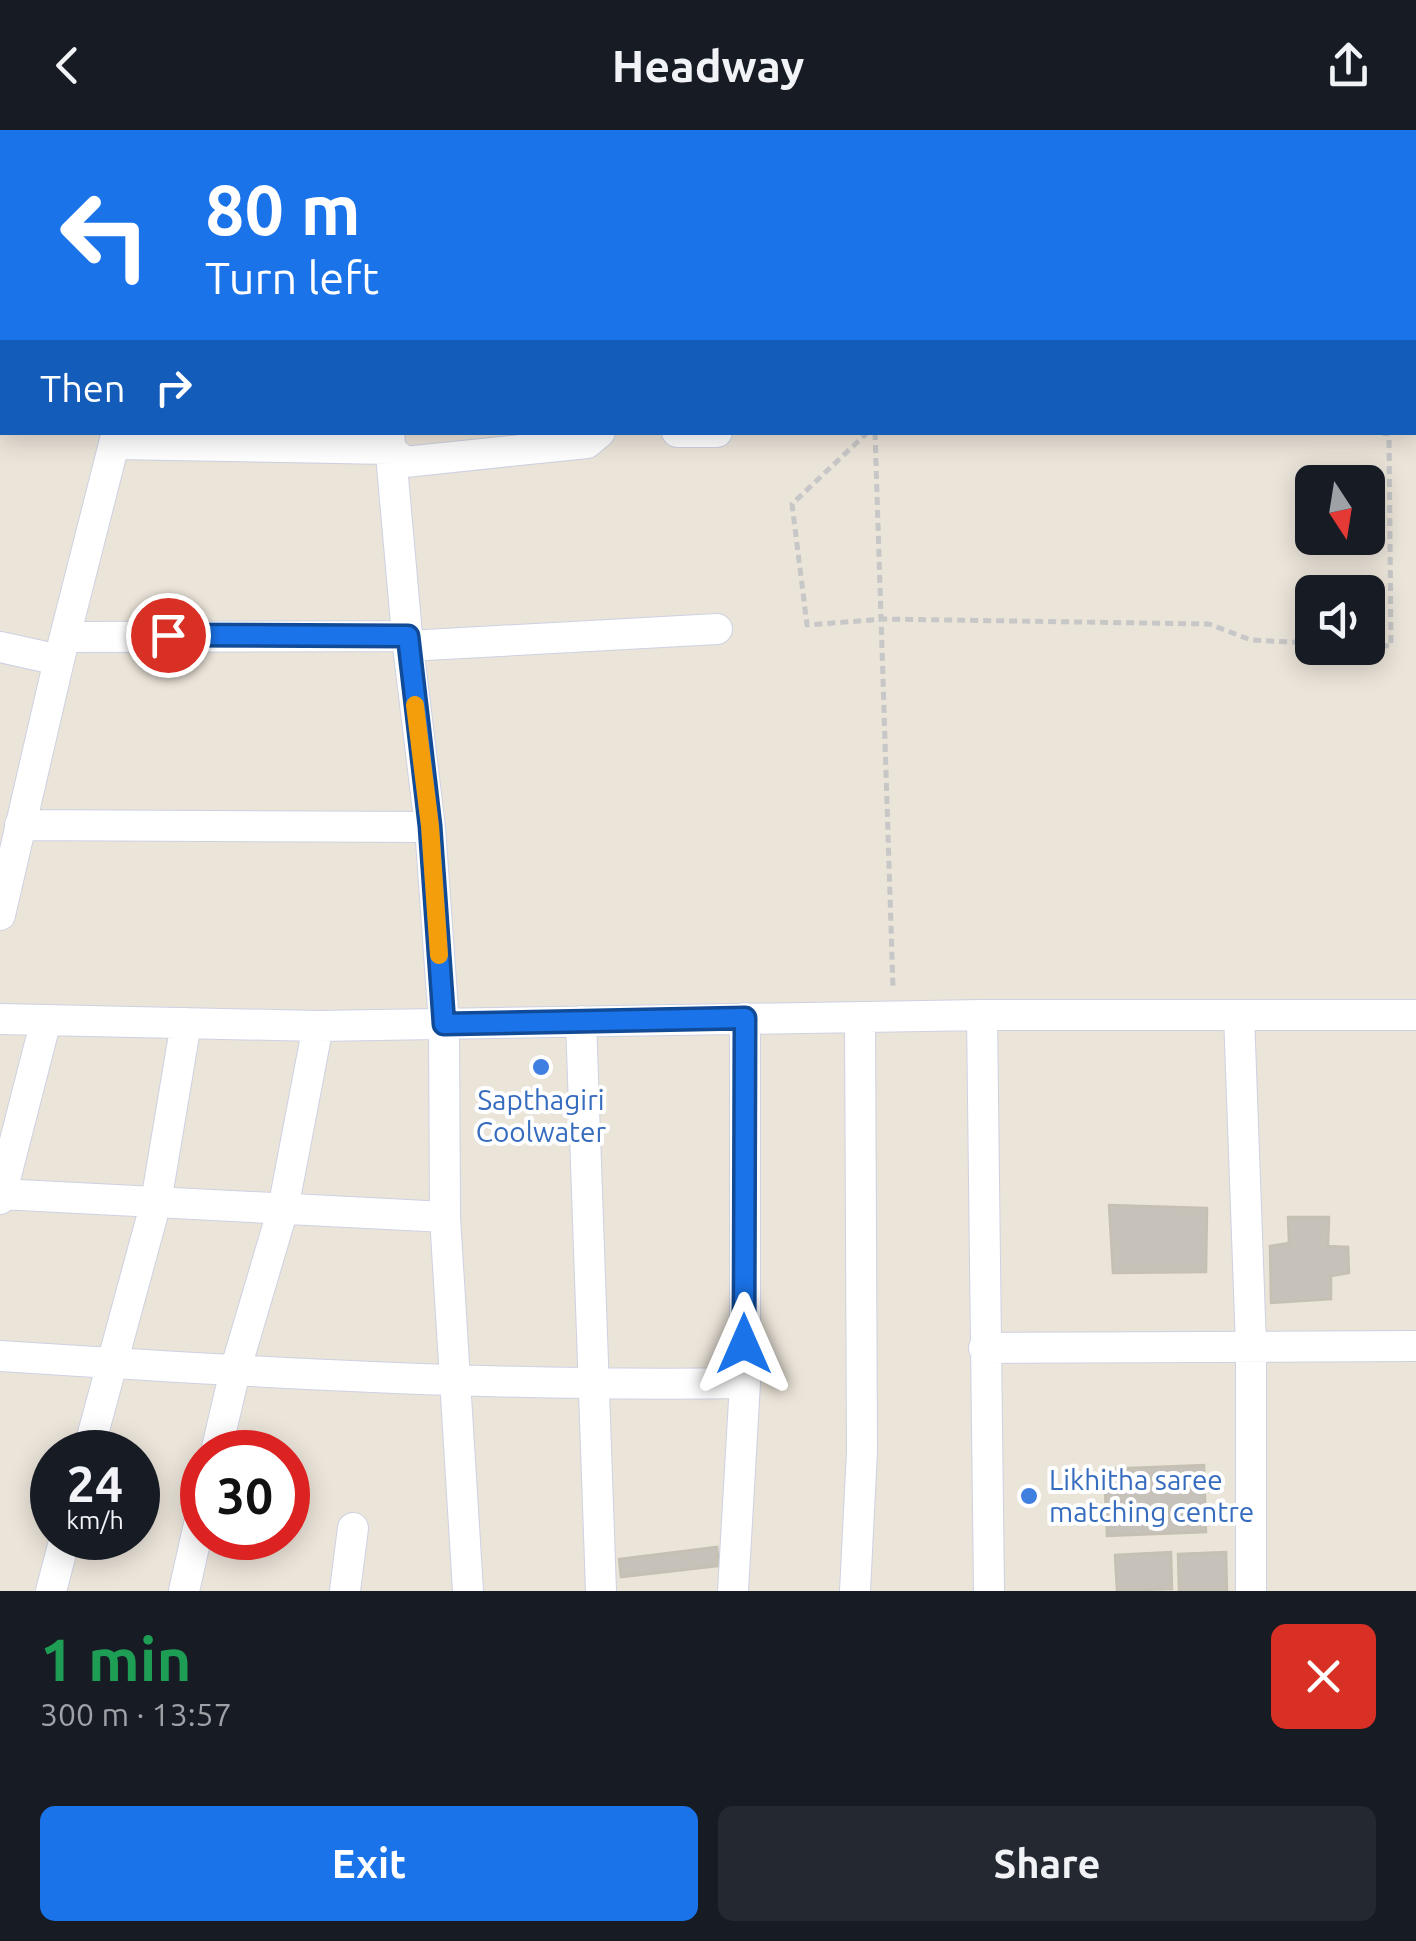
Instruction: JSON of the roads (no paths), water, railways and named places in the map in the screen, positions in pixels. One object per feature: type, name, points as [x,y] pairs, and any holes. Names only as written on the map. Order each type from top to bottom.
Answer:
[{"type":"street","points":[[390,441],[405,462],[587,444],[597,435]]},
{"type":"street","points":[[0,915],[115,438],[390,441]]},
{"type":"street","points":[[390,441],[430,826],[444,1024],[445,1218],[468,1591]]},
{"type":"street","points":[[0,648],[408,641],[717,629]]},
{"type":"street","points":[[20,826],[430,826]]},
{"type":"street","points":[[982,1015],[989,1591]]},
{"type":"street","points":[[0,1019],[318,1026],[982,1015],[1416,1015]]},
{"type":"street","points":[[1239,1015],[1252,1346],[1251,1591]]},
{"type":"street","points":[[855,1591],[862,1452],[860,1017]]},
{"type":"street","points":[[733,1591],[744,1383],[745,1018]]},
{"type":"street","points":[[46,1020],[0,1196],[445,1218]]},
{"type":"street","points":[[581,1021],[601,1591]]},
{"type":"street","points":[[94,1430],[156,1202],[186,1023]]},
{"type":"street","points":[[221,1430],[283,1209],[318,1026]]},
{"type":"street","points":[[984,1348],[1416,1346]]},
{"type":"street","points":[[0,1356],[235,1371],[595,1386],[744,1383]]},
{"type":"street","points":[[346,1591],[353,1528]]},
{"type":"street","points":[[50,1591],[59,1560]]},
{"type":"street","points":[[184,1591],[191,1560]]},
{"type":"place","name":"Sapthagiri Coolwater","points":[[541,1067]]},
{"type":"place","name":"Likhitha saree matching centre","points":[[1029,1496]]}]
